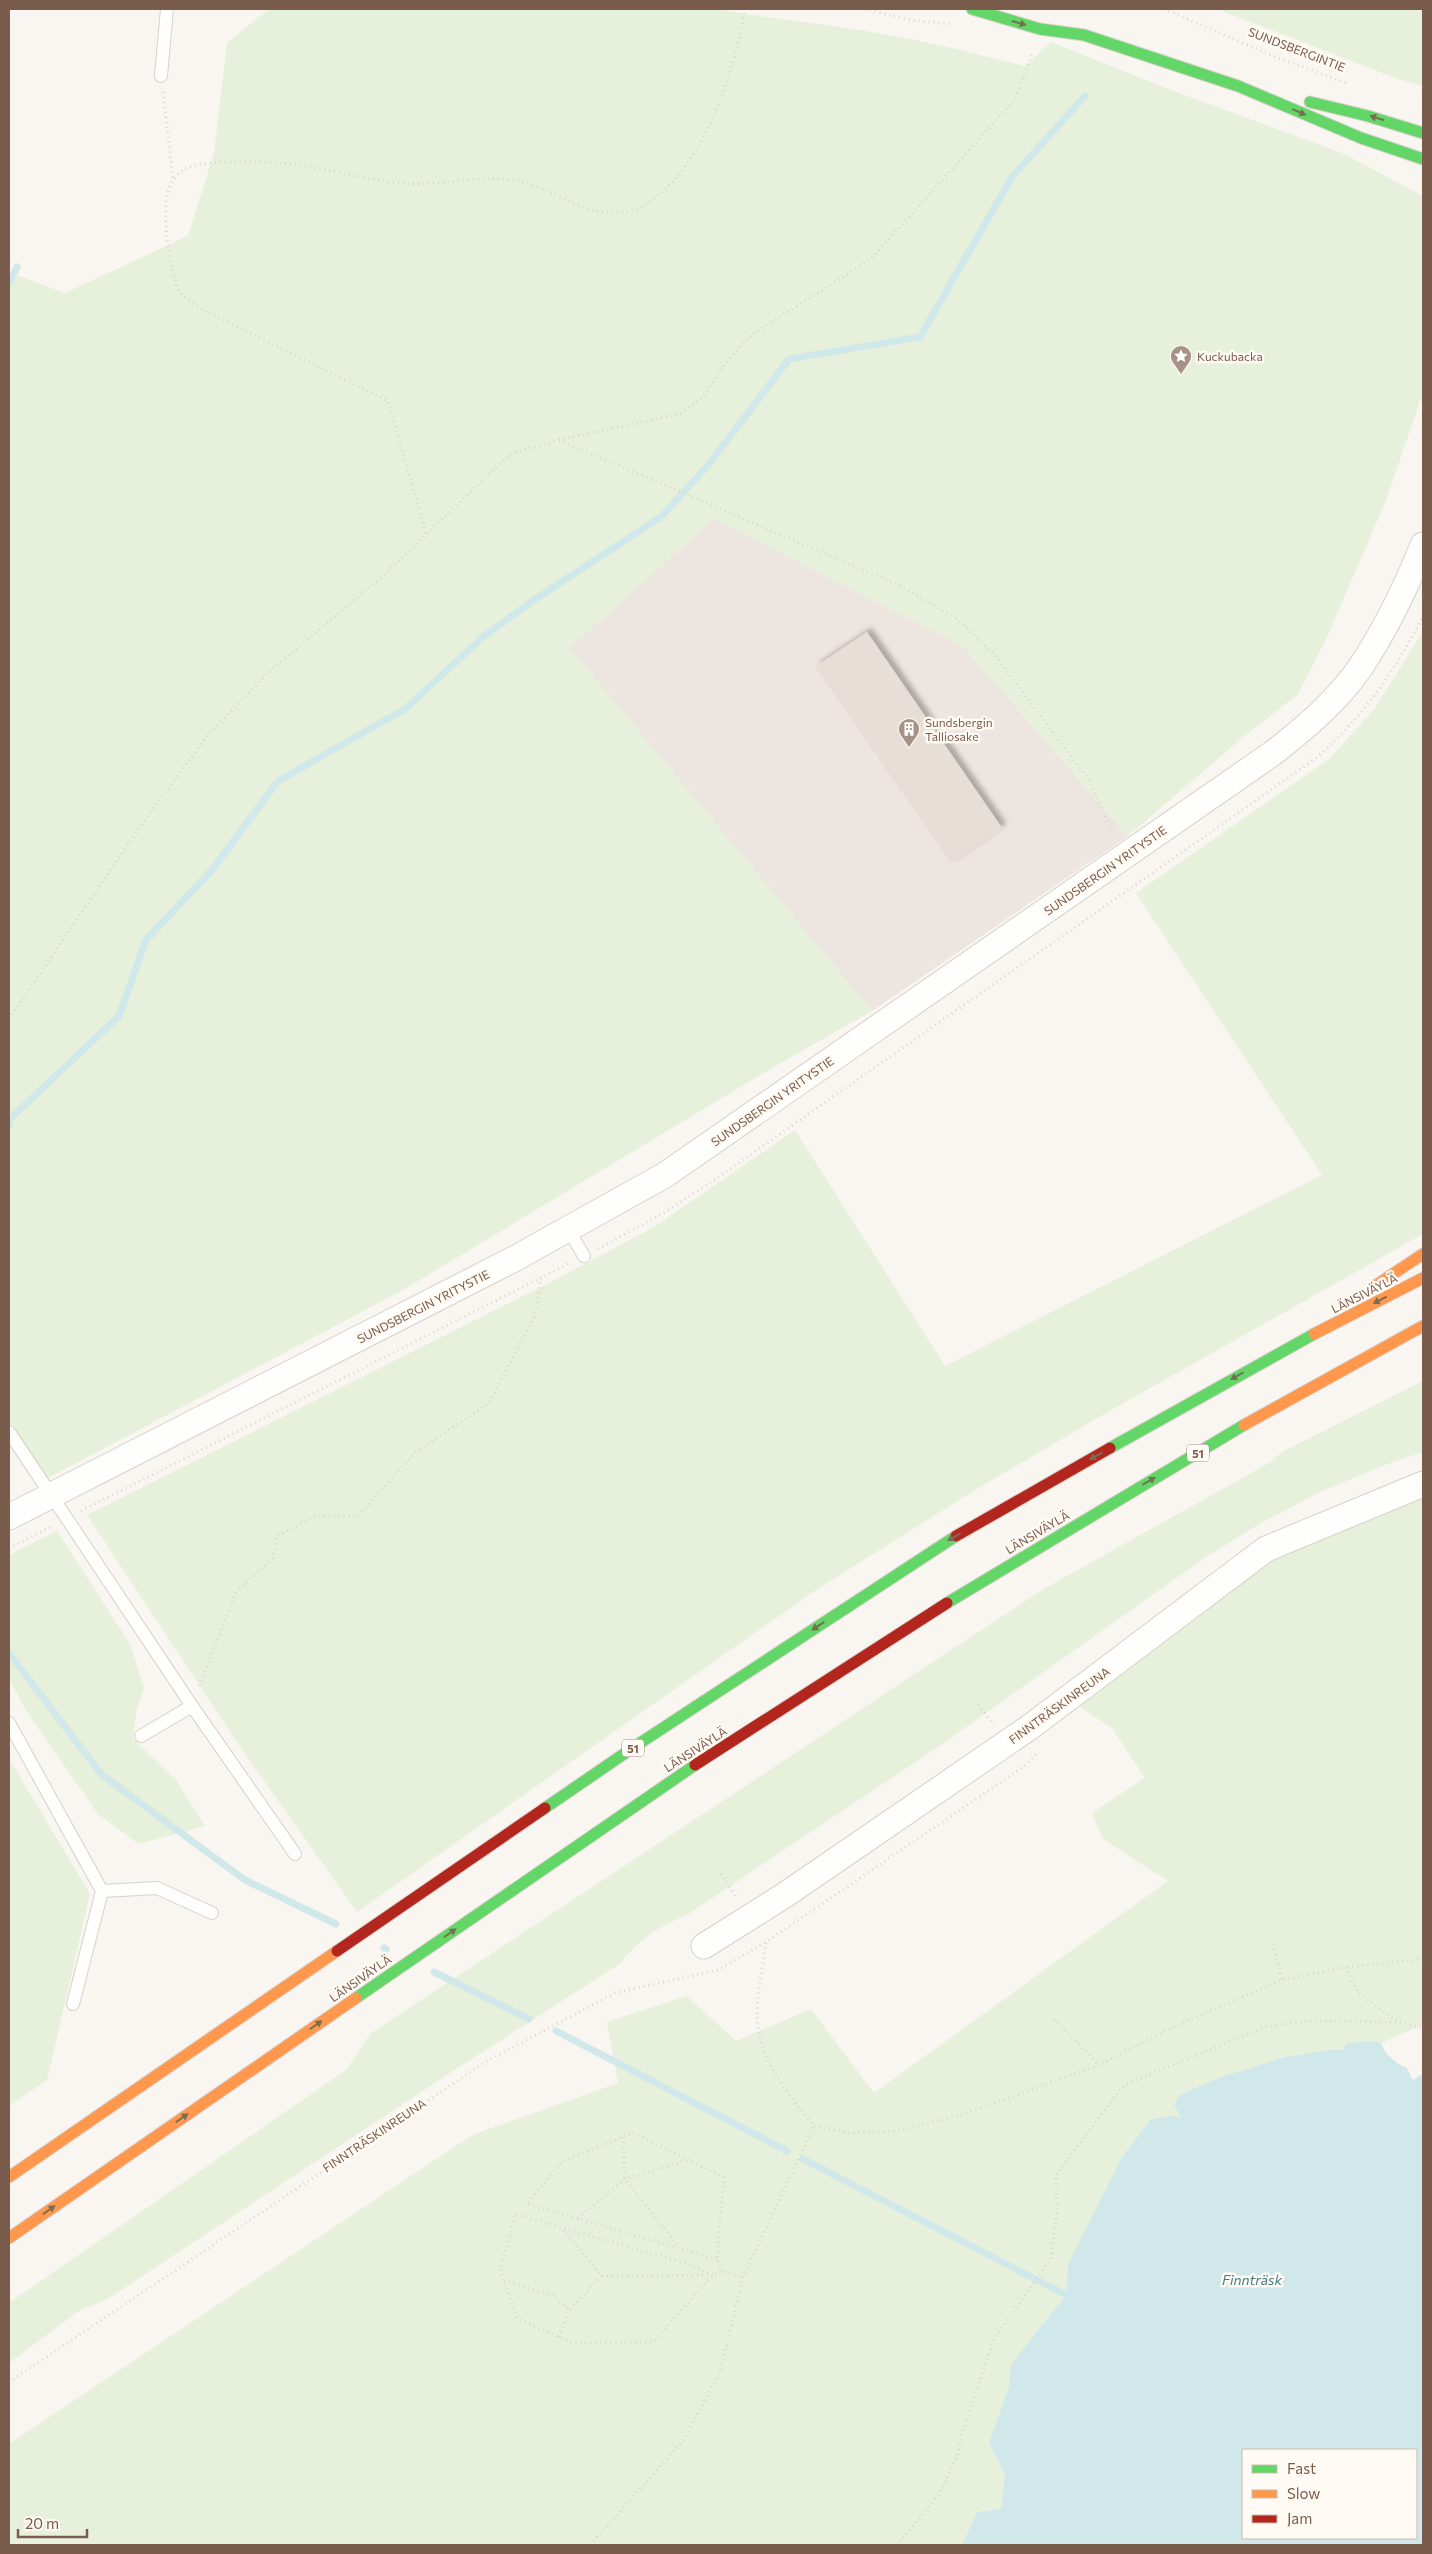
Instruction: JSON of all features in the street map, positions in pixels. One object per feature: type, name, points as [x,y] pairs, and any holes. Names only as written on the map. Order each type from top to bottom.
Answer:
[{"type":"main road","points":[[972,9],[1040,29],[1084,35]]},
{"type":"main road","points":[[1054,19],[1084,35],[1238,86],[1361,138],[1423,159]]},
{"type":"main road","points":[[1238,86],[1368,116],[1423,133]]},
{"type":"main road","points":[[1279,1352],[1423,1254]]},
{"type":"main road","name":"LÄNSIVÄYLÄ","points":[[9,2177],[637,1745],[942,1544],[1279,1352],[1423,1278]]},
{"type":"main road","name":"LÄNSIVÄYLÄ","points":[[9,2238],[648,1796],[960,1595],[1106,1506],[1289,1399],[1423,1326]]},
{"type":"main road","points":[[1289,1399],[1405,1350]]},
{"type":"street","name":"SUNDSBERGIN YRITYSTIE","points":[[9,1517],[479,1277],[665,1175],[1274,754],[1332,702],[1360,668],[1389,616],[1423,545]]},
{"type":"street","name":"FINNTRÄSKINREUNA","points":[[704,1946],[785,1895],[1030,1727],[1266,1549],[1423,1484]]},
{"type":"lane","points":[[161,76],[167,9]]},
{"type":"lane","points":[[568,1229],[584,1256]]},
{"type":"lane","points":[[9,1432],[192,1706],[295,1854]]},
{"type":"lane","points":[[141,1736],[192,1706]]},
{"type":"lane","points":[[9,1723],[102,1891],[73,2004]]},
{"type":"lane","points":[[102,1891],[158,1888],[212,1913]]},
{"type":"path","points":[[426,534],[388,401],[200,309],[179,291],[170,257],[167,236],[167,194],[174,178],[189,167],[220,162],[304,165],[372,180],[418,184],[478,180],[521,181],[585,208],[610,214],[638,208],[659,196],[684,170],[716,110],[729,78],[745,9]]},
{"type":"path","points":[[865,9],[910,20],[960,26]]},
{"type":"path","name":"SUNDSBERGINTIE","points":[[1164,9],[1273,56],[1355,86]]},
{"type":"path","points":[[9,1019],[144,821],[208,735],[270,671],[383,576],[510,454],[558,440],[680,414],[704,396],[725,363],[753,334],[871,259],[1015,99],[1033,50],[1024,47]]},
{"type":"path","points":[[161,76],[174,178]]},
{"type":"path","points":[[558,440],[698,498],[903,587],[956,619],[994,654],[1089,780],[1109,828]]},
{"type":"path","points":[[192,1706],[236,1592],[273,1558],[277,1536],[316,1516],[358,1516],[416,1452],[489,1403],[535,1316],[541,1278]]},
{"type":"path","name":"FINNTRÄSKINREUNA","points":[[9,2382],[487,2061],[615,1994],[718,1970],[766,1942],[757,2016],[765,2058],[791,2098],[814,2126]]},
{"type":"path","points":[[1273,1944],[1282,1980]]},
{"type":"path","points":[[590,2545],[683,2441],[720,2372],[743,2277],[814,2126],[850,2133],[898,2131],[964,2114],[1099,2066],[1177,2025],[1282,1980],[1346,1967],[1423,1959]]},
{"type":"path","points":[[1346,1967],[1358,1993],[1399,2022]]},
{"type":"path","points":[[1054,2019],[1099,2066]]},
{"type":"path","points":[[896,2545],[908,2533],[940,2492],[957,2457],[962,2433],[993,2341],[1051,2258],[1057,2211],[1056,2175],[1124,2085],[1265,2027],[1310,2021],[1399,2022],[1423,2028]]},
{"type":"path","points":[[717,2259],[527,2204],[563,2160],[623,2138],[633,2132],[724,2177],[717,2259],[722,2271]]},
{"type":"path","points":[[623,2138],[625,2179],[681,2249]]},
{"type":"path","points":[[577,2219],[625,2179],[688,2160]]},
{"type":"path","points":[[515,2214],[688,2264],[713,2275],[653,2342],[573,2343],[518,2319],[500,2272],[515,2214]]},
{"type":"path","points":[[562,2227],[602,2276]]},
{"type":"path","points":[[559,2337],[569,2310],[602,2276],[713,2275],[722,2271],[743,2277]]},
{"type":"path","points":[[503,2281],[552,2295],[569,2310]]},
{"type":"shaded area","points":[[714,518],[963,646],[1128,836],[872,1011],[569,648]]},
{"type":"green space","points":[[269,9],[720,9],[881,34],[943,46],[1025,66],[1051,42],[1163,87],[1342,153],[1423,196],[1423,392],[1387,498],[1328,635],[1298,694],[1242,738],[1128,836],[963,646],[714,519],[570,648],[872,1011],[772,1068],[403,1290],[48,1478],[9,1422],[9,272],[65,293],[188,236],[214,153],[227,43]]},
{"type":"green space","points":[[1217,9],[1423,9],[1423,86],[1398,79]]},
{"type":"green space","points":[[1423,631],[1423,1234],[1106,1413],[975,1490],[816,1590],[357,1912],[243,1751],[87,1515],[551,1282],[654,1227],[795,1130],[945,1366],[1322,1175],[1136,893],[1329,759],[1375,708]]},
{"type":"green space","points":[[1423,1381],[1423,1452],[1385,1465],[1322,1491],[1261,1523],[1203,1559],[948,1740],[687,1915],[650,1934],[621,1963],[453,2071],[106,2300],[80,2310],[9,2363],[9,2303],[346,2070],[370,2034],[1042,1590],[1269,1463],[1282,1452]]},
{"type":"green space","points":[[1423,1477],[1423,2025],[1381,2043],[1370,2041],[1343,2050],[1328,2050],[1286,2057],[1221,2077],[1181,2094],[1181,2118],[1150,2120],[1122,2157],[1068,2264],[1066,2295],[1011,2364],[1009,2386],[989,2443],[1005,2475],[1001,2509],[977,2512],[962,2545],[9,2545],[9,2444],[472,2135],[618,2083],[607,2022],[687,1996],[736,2041],[811,2009],[874,2093],[1168,1881],[1103,1839],[1092,1813],[1145,1778],[1112,1728],[1057,1692],[1242,1575]]},
{"type":"green space","points":[[57,1531],[130,1644],[144,1687],[136,1713],[133,1739],[176,1780],[205,1826],[139,1844],[98,1814],[27,1712],[9,1678],[9,1555]]},
{"type":"green space","points":[[9,1759],[90,1894],[47,2080],[9,2106]]},
{"type":"water","name":"Finnträsk","points":[[1370,2041],[1381,2043],[1386,2053],[1397,2063],[1407,2068],[1413,2080],[1423,2074],[1423,2545],[962,2545],[977,2512],[1001,2509],[1005,2475],[989,2443],[1009,2386],[1011,2364],[1066,2295],[1068,2264],[1122,2157],[1150,2120],[1171,2115],[1181,2118],[1174,2104],[1181,2094],[1221,2077],[1285,2057],[1328,2050],[1343,2050],[1347,2043]]},
{"type":"building","name":"Sundsbergin Talliosake","points":[[867,632],[1002,828],[951,863],[815,667]]},
{"type":"waterway","points":[[9,1126],[10,1119],[119,1016],[146,940],[212,870],[278,781],[405,709],[483,637],[531,602],[662,516],[710,463],[789,359],[920,337],[1012,177],[1085,96]]},
{"type":"waterway","points":[[9,283],[17,267]]},
{"type":"waterway","points":[[9,1653],[101,1774],[245,1880],[336,1924]]},
{"type":"waterway","points":[[434,1972],[529,2019]]},
{"type":"waterway","points":[[556,2031],[787,2151]]},
{"type":"waterway","points":[[803,2159],[1066,2295]]},
{"type":"traffic: fast","points":[[972,9],[1040,29],[1084,35],[1238,86],[1361,138],[1423,159]]},
{"type":"traffic: fast","points":[[1310,102],[1368,116],[1423,133]]},
{"type":"traffic: fast","points":[[1110,1448],[1314,1334]]},
{"type":"traffic: fast","points":[[947,1603],[1244,1425]]},
{"type":"traffic: fast","points":[[545,1808],[637,1745],[956,1536]]},
{"type":"traffic: fast","points":[[356,1998],[695,1765]]},
{"type":"traffic: slow","points":[[1375,1286],[1423,1254]]},
{"type":"traffic: slow","points":[[1314,1334],[1423,1278]]},
{"type":"traffic: slow","points":[[1244,1425],[1423,1326]]},
{"type":"traffic: slow","points":[[9,2177],[337,1951]]},
{"type":"traffic: slow","points":[[9,2238],[356,1998]]},
{"type":"traffic: jam","points":[[956,1536],[1110,1448]]},
{"type":"traffic: jam","points":[[695,1765],[947,1603]]},
{"type":"traffic: jam","points":[[337,1951],[545,1808]]},
{"type":"place","name":"Kuckubacka","points":[[1181,375]]},
{"type":"place","name":"Sundsbergin Talliosake","points":[[909,748]]}]
